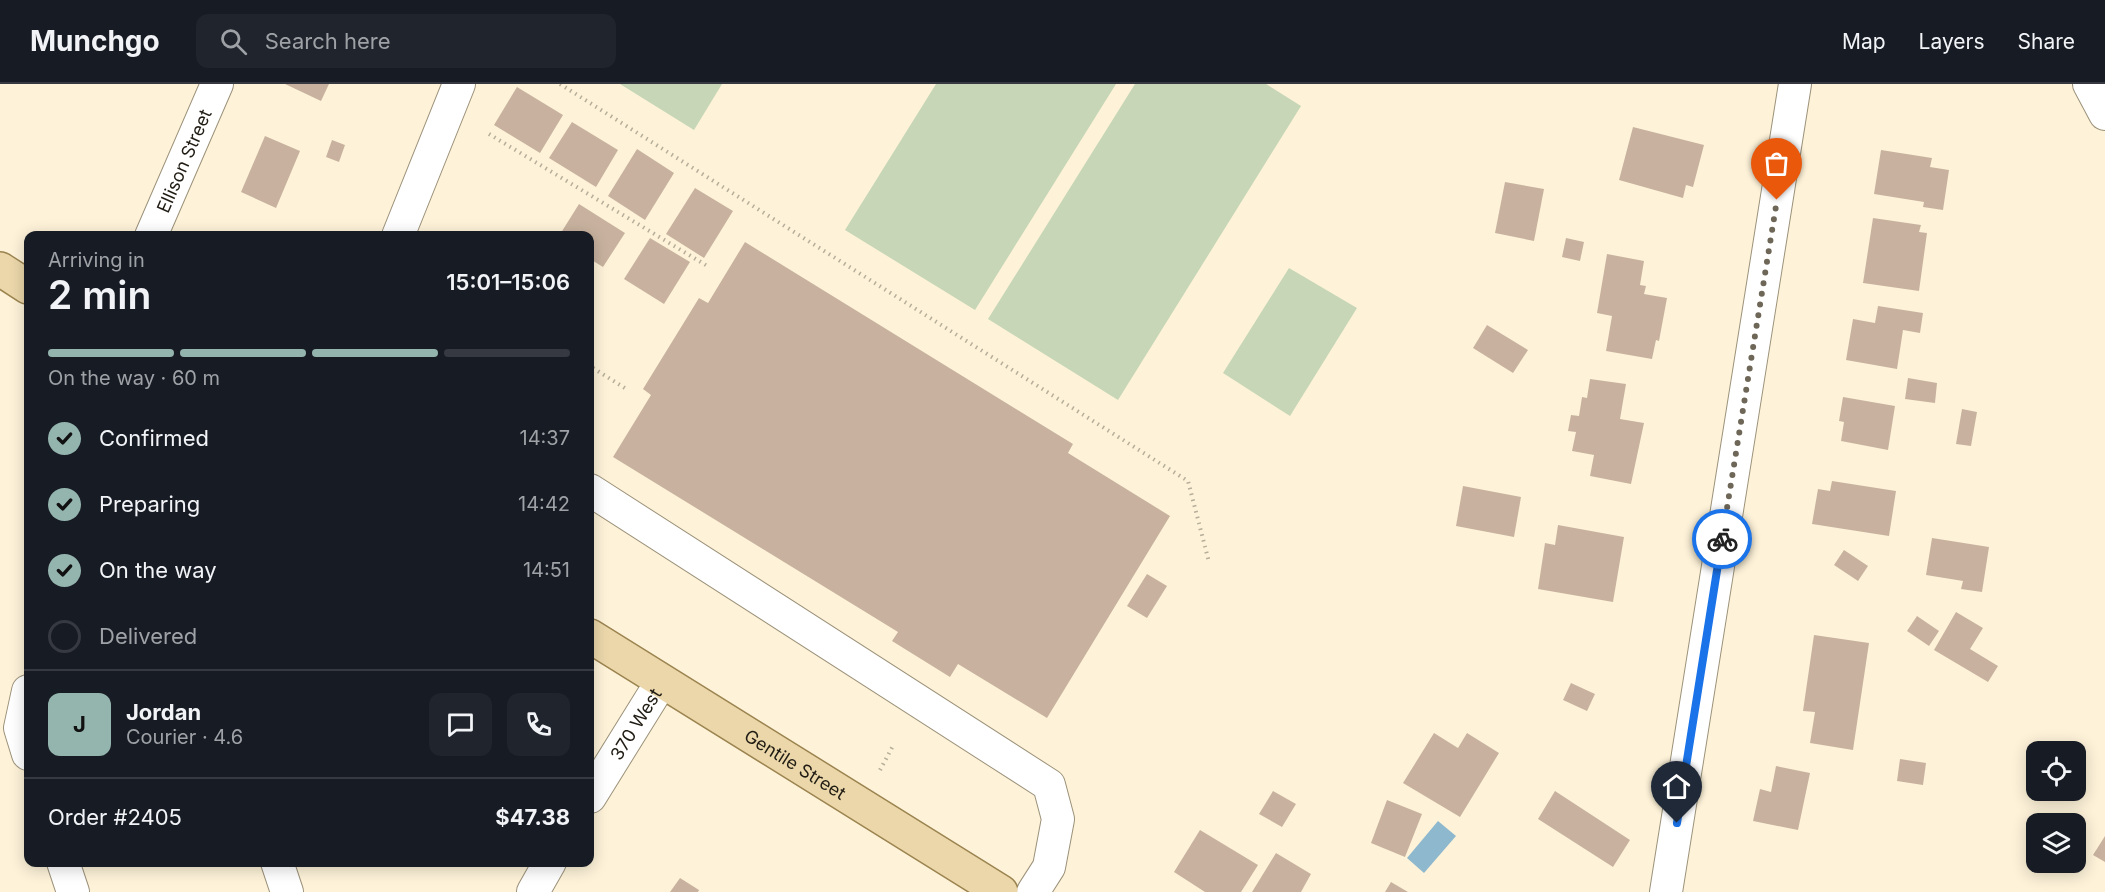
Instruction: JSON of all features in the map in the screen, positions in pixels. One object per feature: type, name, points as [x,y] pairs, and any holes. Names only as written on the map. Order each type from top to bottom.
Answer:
[{"type":"main road","points":[[0,269],[24,284]]},
{"type":"main road","name":"Gentile Street","points":[[594,638],[1001,892]]},
{"type":"street","name":"Ellison Street","points":[[153,231],[218,84]]},
{"type":"street","points":[[400,231],[459,84]]},
{"type":"street","points":[[1666,892],[1795,84]]},
{"type":"street","points":[[2089,84],[2105,114]]},
{"type":"street","points":[[594,493],[1049,785],[1058,819],[1049,867],[1033,892]]},
{"type":"street","name":"370 West","points":[[594,791],[662,681]]},
{"type":"street","points":[[65,867],[73,892]]},
{"type":"street","points":[[279,867],[287,892]]},
{"type":"street","points":[[533,892],[547,867]]},
{"type":"path","points":[[560,84],[1188,481],[1209,562]]},
{"type":"path","points":[[489,134],[709,267]]},
{"type":"path","points":[[594,369],[628,390]]},
{"type":"path","points":[[880,770],[894,744]]},
{"type":"green space","points":[[620,84],[722,84],[694,130]]},
{"type":"green space","points":[[936,84],[1116,84],[975,310],[845,230]]},
{"type":"green space","points":[[1135,84],[1266,84],[1301,106],[1118,400],[988,319]]},
{"type":"green space","points":[[1289,268],[1357,308],[1290,416],[1223,373]]},
{"type":"water","points":[[1438,821],[1456,836],[1424,873],[1407,858]]},
{"type":"building","points":[[285,84],[329,84],[321,101]]},
{"type":"building","points":[[517,87],[563,115],[540,153],[494,125]]},
{"type":"building","points":[[572,122],[618,150],[596,187],[549,158]]},
{"type":"building","points":[[1633,127],[1704,145],[1693,187],[1686,185],[1683,198],[1619,180]]},
{"type":"building","points":[[265,136],[300,151],[276,208],[241,192]]},
{"type":"building","points":[[332,140],[345,145],[339,162],[326,157]]},
{"type":"building","points":[[637,149],[674,173],[645,220],[608,196]]},
{"type":"building","points":[[1881,150],[1932,158],[1930,167],[1949,170],[1943,210],[1923,207],[1924,202],[1874,194]]},
{"type":"building","points":[[1505,182],[1544,189],[1534,241],[1495,233]]},
{"type":"building","points":[[695,188],[733,211],[704,258],[666,234]]},
{"type":"building","points":[[579,204],[625,233],[603,267],[594,261],[594,231],[562,231]]},
{"type":"building","points":[[1873,218],[1921,225],[1919,232],[1927,233],[1919,291],[1863,283]]},
{"type":"building","points":[[650,238],[690,262],[664,304],[624,279]]},
{"type":"building","points":[[1566,238],[1584,242],[1580,261],[1562,257]]},
{"type":"building","points":[[745,242],[1073,444],[1068,453],[1170,516],[1047,718],[958,664],[950,677],[892,641],[898,632],[613,457],[651,395],[643,389],[699,298],[708,303]]},
{"type":"building","points":[[1607,254],[1644,261],[1640,285],[1646,286],[1644,294],[1667,298],[1659,341],[1656,340],[1652,359],[1606,351],[1612,316],[1597,313]]},
{"type":"building","points":[[1878,306],[1923,313],[1920,333],[1903,330],[1897,369],[1846,360],[1853,319],[1875,323]]},
{"type":"building","points":[[1487,325],[1528,350],[1513,373],[1473,348]]},
{"type":"building","points":[[1908,378],[1937,383],[1935,403],[1905,399]]},
{"type":"building","points":[[1590,379],[1626,384],[1620,419],[1644,423],[1631,484],[1590,476],[1594,455],[1572,451],[1576,432],[1568,431],[1571,415],[1579,416],[1582,397],[1587,398]]},
{"type":"building","points":[[1843,397],[1895,406],[1888,450],[1841,441],[1844,422],[1839,421]]},
{"type":"building","points":[[1962,409],[1977,412],[1971,446],[1956,444]]},
{"type":"building","points":[[1832,481],[1896,491],[1889,536],[1812,524],[1818,489],[1830,491]]},
{"type":"building","points":[[1463,486],[1521,497],[1514,537],[1456,526]]},
{"type":"building","points":[[1558,525],[1624,537],[1613,602],[1538,589],[1545,543],[1555,545]]},
{"type":"building","points":[[1932,538],[1989,547],[1982,592],[1961,589],[1963,581],[1926,575]]},
{"type":"building","points":[[1844,550],[1868,566],[1858,581],[1834,565]]},
{"type":"building","points":[[1147,574],[1167,586],[1147,618],[1127,606]]},
{"type":"building","points":[[1956,612],[1983,628],[1970,649],[1998,666],[1988,682],[1934,650]]},
{"type":"building","points":[[1917,616],[1939,631],[1929,646],[1907,631]]},
{"type":"building","points":[[1814,635],[1869,643],[1853,750],[1810,743],[1815,712],[1803,711]]},
{"type":"building","points":[[1571,683],[1595,694],[1587,711],[1563,700]]},
{"type":"building","points":[[1434,733],[1458,748],[1467,733],[1499,753],[1460,817],[1403,783]]},
{"type":"building","points":[[1900,759],[1926,763],[1923,785],[1897,781]]},
{"type":"building","points":[[1776,766],[1810,773],[1798,830],[1753,821],[1760,789],[1771,792]]},
{"type":"building","points":[[1273,791],[1296,804],[1282,827],[1259,814]]},
{"type":"building","points":[[1555,791],[1630,840],[1613,867],[1538,819]]},
{"type":"building","points":[[1387,800],[1422,814],[1405,857],[1371,843]]},
{"type":"building","points":[[1200,830],[1258,865],[1241,892],[1205,892],[1174,872]]},
{"type":"building","points":[[2105,836],[2105,862],[2093,855]]},
{"type":"building","points":[[1276,853],[1311,874],[1301,892],[1252,892]]},
{"type":"building","points":[[680,878],[699,890],[698,892],[670,892]]},
{"type":"building","points":[[1391,882],[1408,892],[1385,892]]},
{"type":"way so far","points":[[1722,539],[1777,200]]},
{"type":"route","points":[[1677,823],[1722,539]]}]
